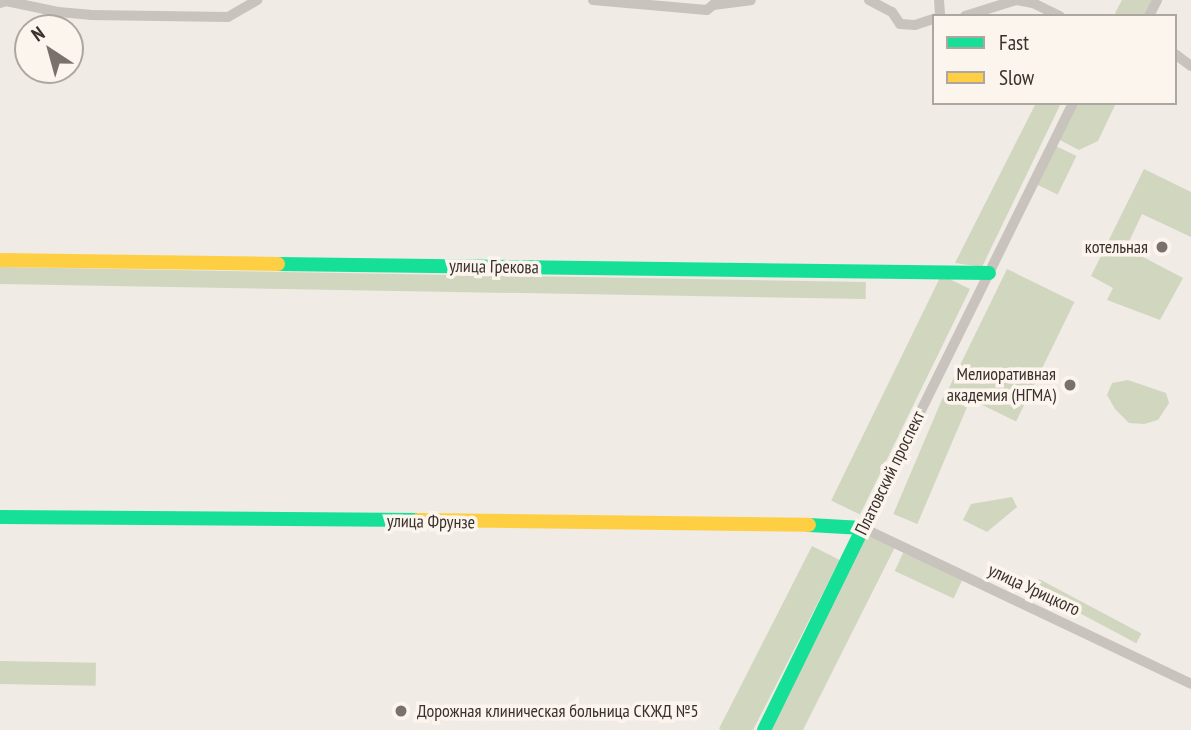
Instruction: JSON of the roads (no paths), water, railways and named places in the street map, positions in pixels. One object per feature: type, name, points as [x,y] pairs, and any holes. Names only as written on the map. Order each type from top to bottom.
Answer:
[{"type":"street","points":[[0,3],[6,1],[58,12],[90,15],[228,17],[258,0]]},
{"type":"street","points":[[593,0],[707,10],[713,5],[751,0]]},
{"type":"street","points":[[869,0],[892,12],[900,24],[915,25],[932,20]]},
{"type":"street","points":[[971,14],[1016,0],[1033,3],[1056,14]]},
{"type":"street","name":"Платовский проспект","points":[[764,730],[1072,105]]},
{"type":"street","name":"улица Грекова","points":[[0,260],[989,273]]},
{"type":"street","name":"улица Фрунзе","points":[[0,517],[775,523],[863,528]]},
{"type":"street","name":"улица Урицкого","points":[[863,528],[1191,684]]},
{"type":"place","name":"котельная","points":[[1162,247]]},
{"type":"place","name":"Мелиоративная академия (НГМА)","points":[[1070,385]]},
{"type":"place","name":"Дорожная клиническая больница СКЖД №5","points":[[401,711]]}]
